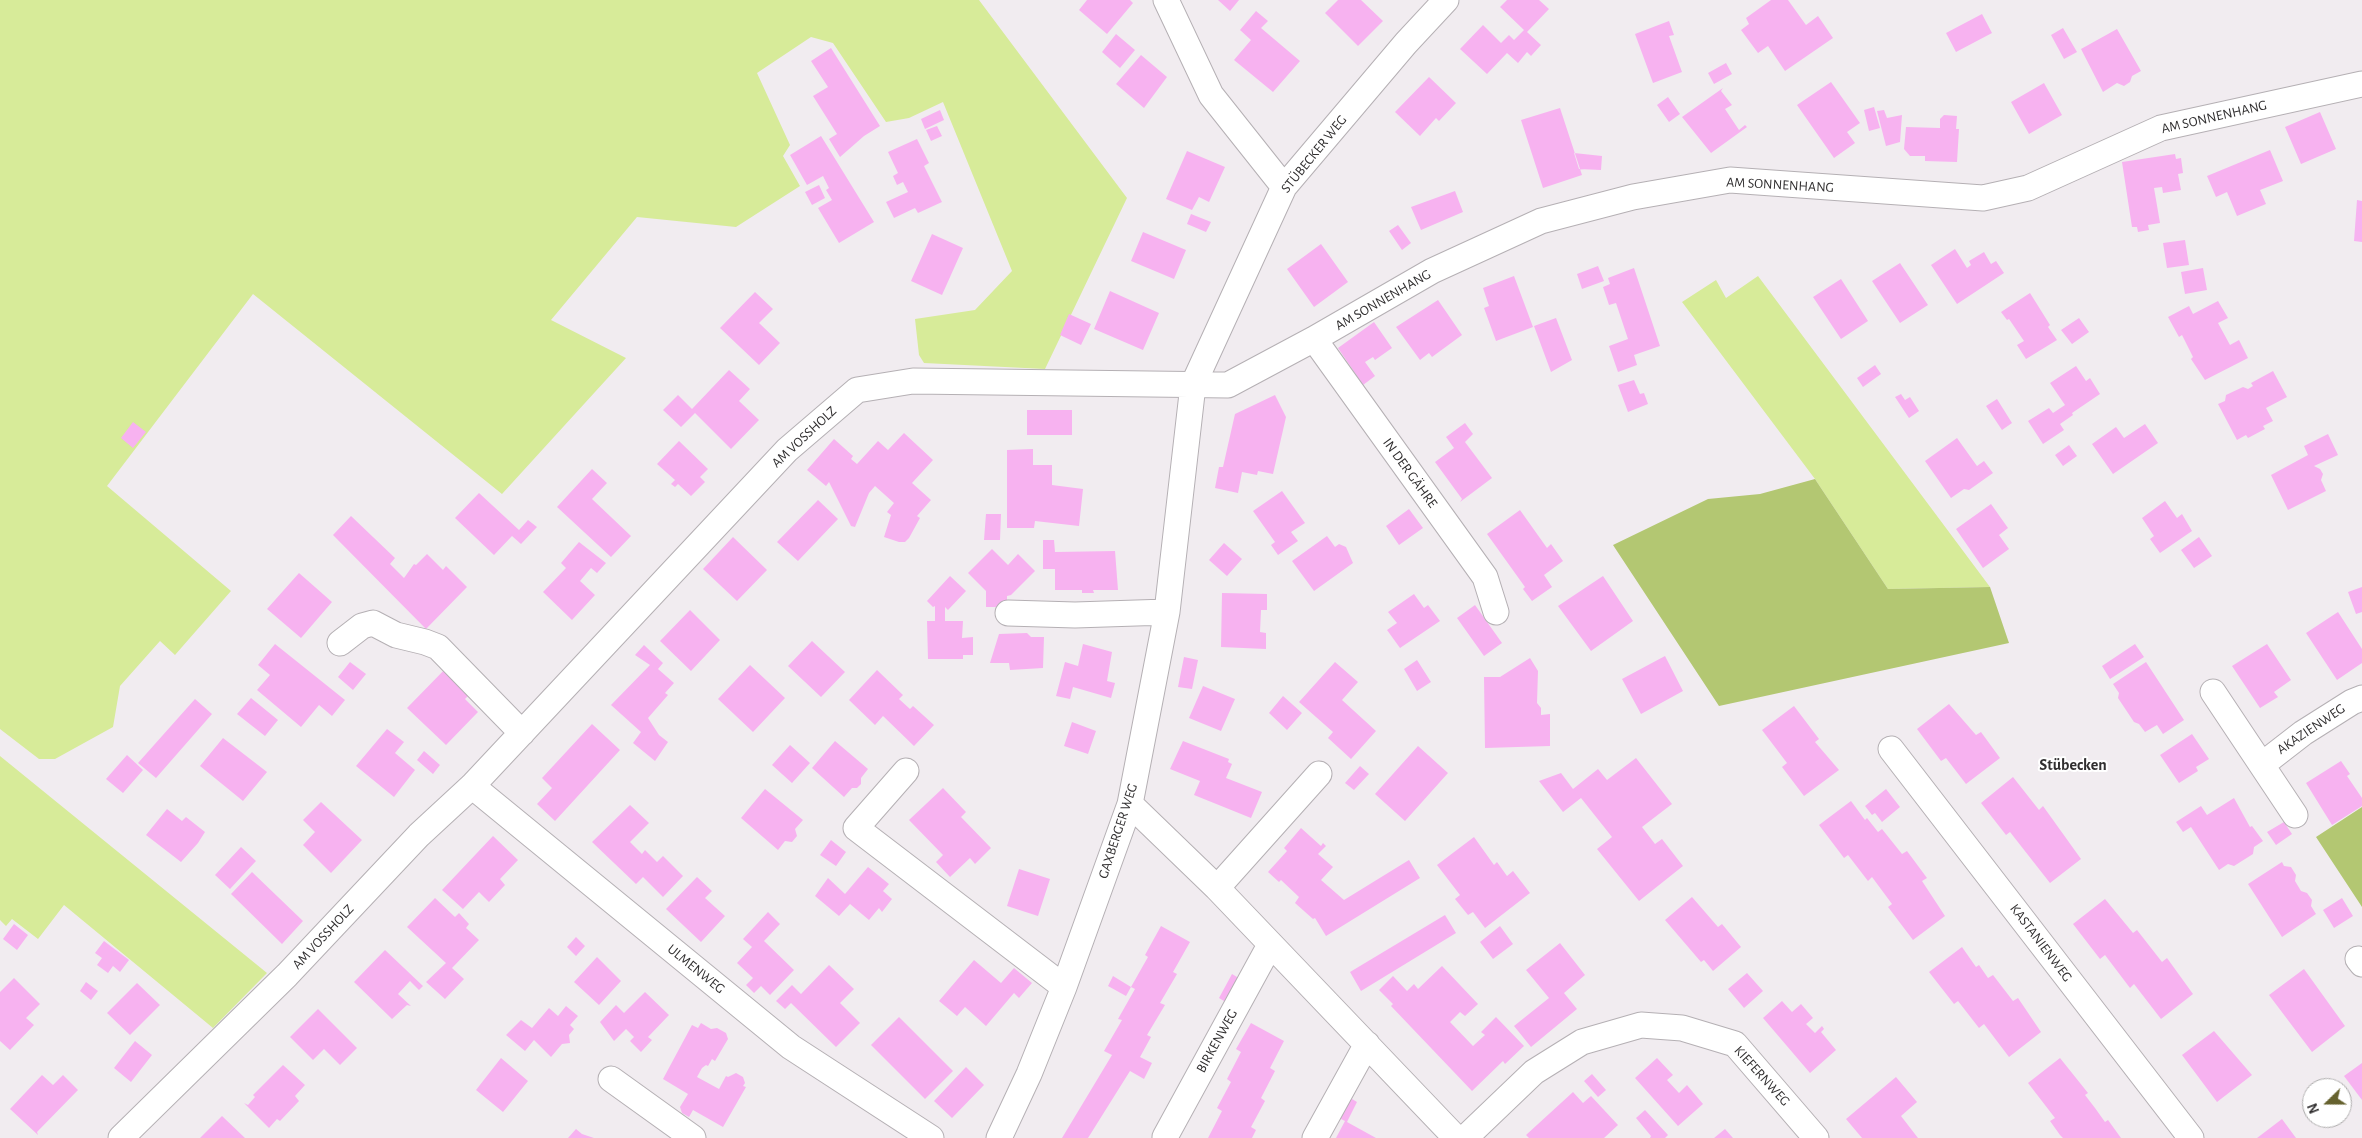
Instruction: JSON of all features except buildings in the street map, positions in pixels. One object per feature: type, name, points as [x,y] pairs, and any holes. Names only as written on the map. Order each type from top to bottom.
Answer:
[{"type":"street","points":[[1166,0],[1211,94],[1284,187]]},
{"type":"street","name":"STÜBECKER WEG","points":[[1193,385],[1284,187],[1406,43],[1446,0]]},
{"type":"street","name":"AM SONNENHANG","points":[[1193,385],[1228,385],[1314,339],[1432,271],[1538,223],[1633,196],[1730,180],[1984,198],[2028,188],[2161,128],[2362,84]]},
{"type":"street","name":"IN DER GÄHRE","points":[[1314,339],[1485,577],[1496,612]]},
{"type":"street","name":"AM VOSSHOLZ","points":[[121,1138],[287,975],[419,835],[472,786],[787,450],[857,390],[913,381],[1193,385]]},
{"type":"street","name":"GAXBERGER WEG","points":[[999,1138],[1029,1074],[1064,987],[1130,804],[1167,612],[1193,385]]},
{"type":"street","points":[[1008,613],[1075,615],[1167,612]]},
{"type":"street","points":[[340,643],[362,626],[373,623],[396,635],[438,647],[522,733]]},
{"type":"street","name":"AKAZIENWEG","points":[[2214,692],[2295,815]]},
{"type":"street","name":"AKAZIENWEG","points":[[2263,764],[2302,734],[2352,702],[2362,698]]},
{"type":"street","name":"KASTANIENWEG","points":[[1891,748],[2191,1138]]},
{"type":"street","points":[[906,771],[856,828],[1064,987]]},
{"type":"street","points":[[1217,888],[1319,774]]},
{"type":"street","name":"ULMENWEG","points":[[472,786],[791,1047],[931,1138]]},
{"type":"street","points":[[1130,804],[1217,888],[1456,1138]]},
{"type":"street","name":"BIRKENWEG","points":[[1165,1137],[1270,945]]},
{"type":"street","name":"KIEFERNWEG","points":[[1465,1138],[1534,1072],[1582,1042],[1641,1025],[1682,1028],[1735,1044],[1816,1138]]},
{"type":"street","points":[[1315,1138],[1367,1044]]},
{"type":"street","points":[[611,1079],[693,1138]]},
{"type":"green space","points":[[0,0],[979,0],[1127,198],[1045,369],[924,363],[919,355],[915,319],[975,310],[1012,271],[943,102],[909,118],[886,122],[833,43],[811,37],[757,73],[790,145],[783,156],[800,186],[736,227],[637,217],[551,320],[626,358],[502,494],[253,294],[107,486],[231,591],[175,655],[160,641],[120,686],[113,727],[55,759],[39,759],[0,729]]},
{"type":"green space","points":[[1758,276],[1990,587],[1888,589],[1815,479],[1682,302],[1716,280],[1726,298]]},
{"type":"green space","points":[[1815,479],[1888,589],[1990,587],[2009,643],[1719,706],[1613,545],[1708,499],[1760,494]]},
{"type":"green space","points":[[0,756],[267,973],[213,1028],[64,905],[38,939],[12,919],[6,926],[0,920]]},
{"type":"green space","points":[[2362,807],[2362,907],[2316,837]]},
{"type":"district","name":"Stübecken","points":[[2073,765]]}]
